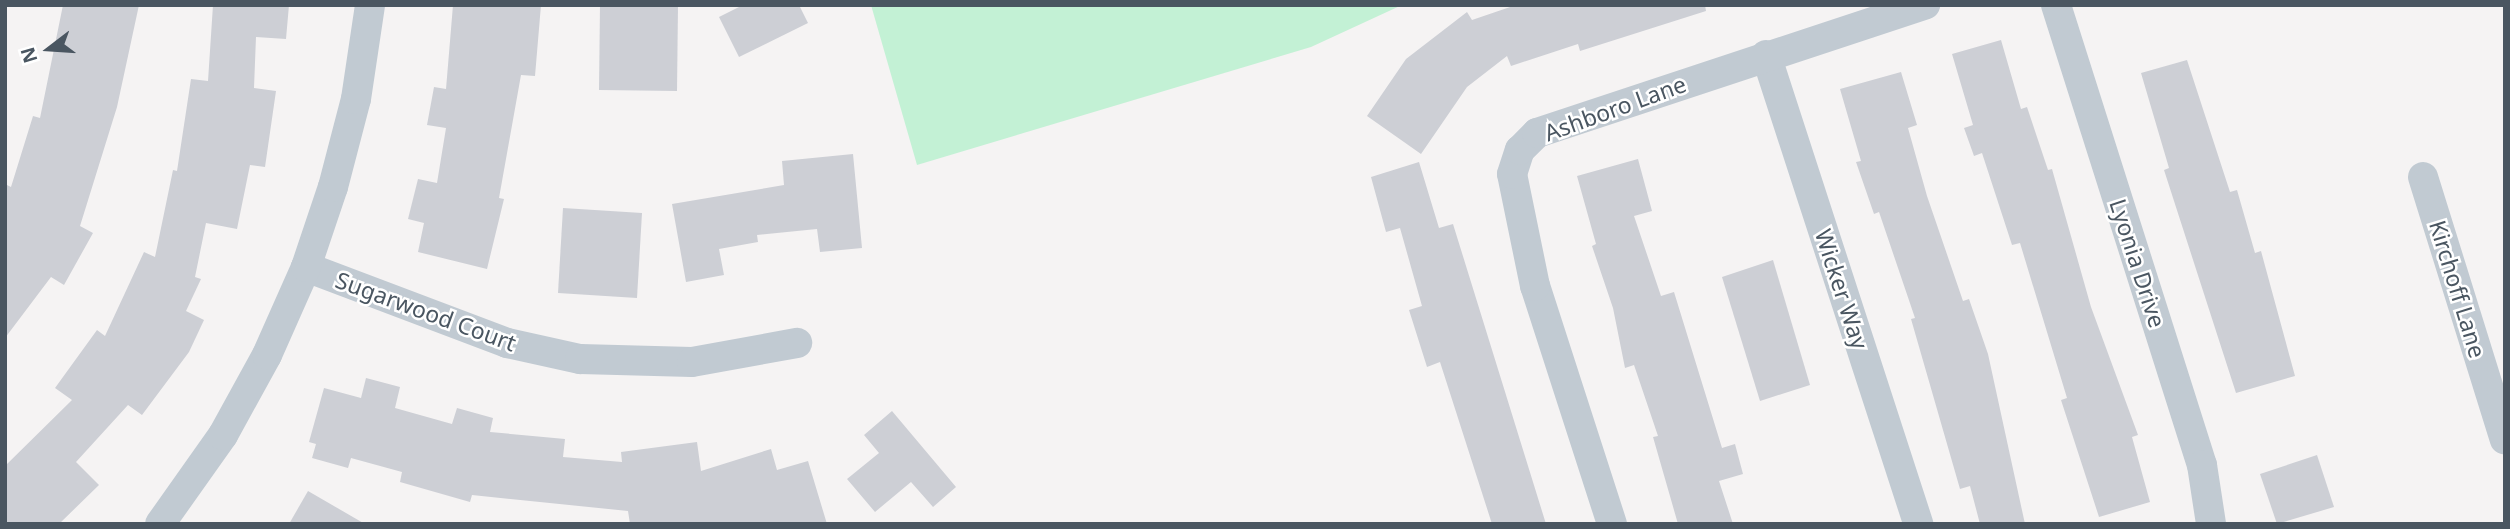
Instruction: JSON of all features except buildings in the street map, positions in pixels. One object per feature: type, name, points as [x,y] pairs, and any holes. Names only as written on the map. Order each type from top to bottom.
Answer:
[{"type":"street","points":[[160,524],[223,435],[267,355],[306,267],[333,187],[356,99],[370,5]]},
{"type":"street","name":"Ashboro Lane","points":[[1612,524],[1535,286],[1512,174],[1520,150],[1537,133],[1766,55],[1925,5]]},
{"type":"street","name":"Lyonia Drive","points":[[2056,5],[2202,465],[2211,524]]},
{"type":"street","name":"Wicker Way","points":[[1766,55],[1918,524]]},
{"type":"street","name":"Kirchoff Lane","points":[[2423,177],[2505,440]]},
{"type":"street","name":"Sugarwood Court","points":[[306,267],[508,344],[580,359],[692,362],[797,343]]},
{"type":"green space","points":[[871,5],[1402,5],[1311,47],[917,165]]}]
